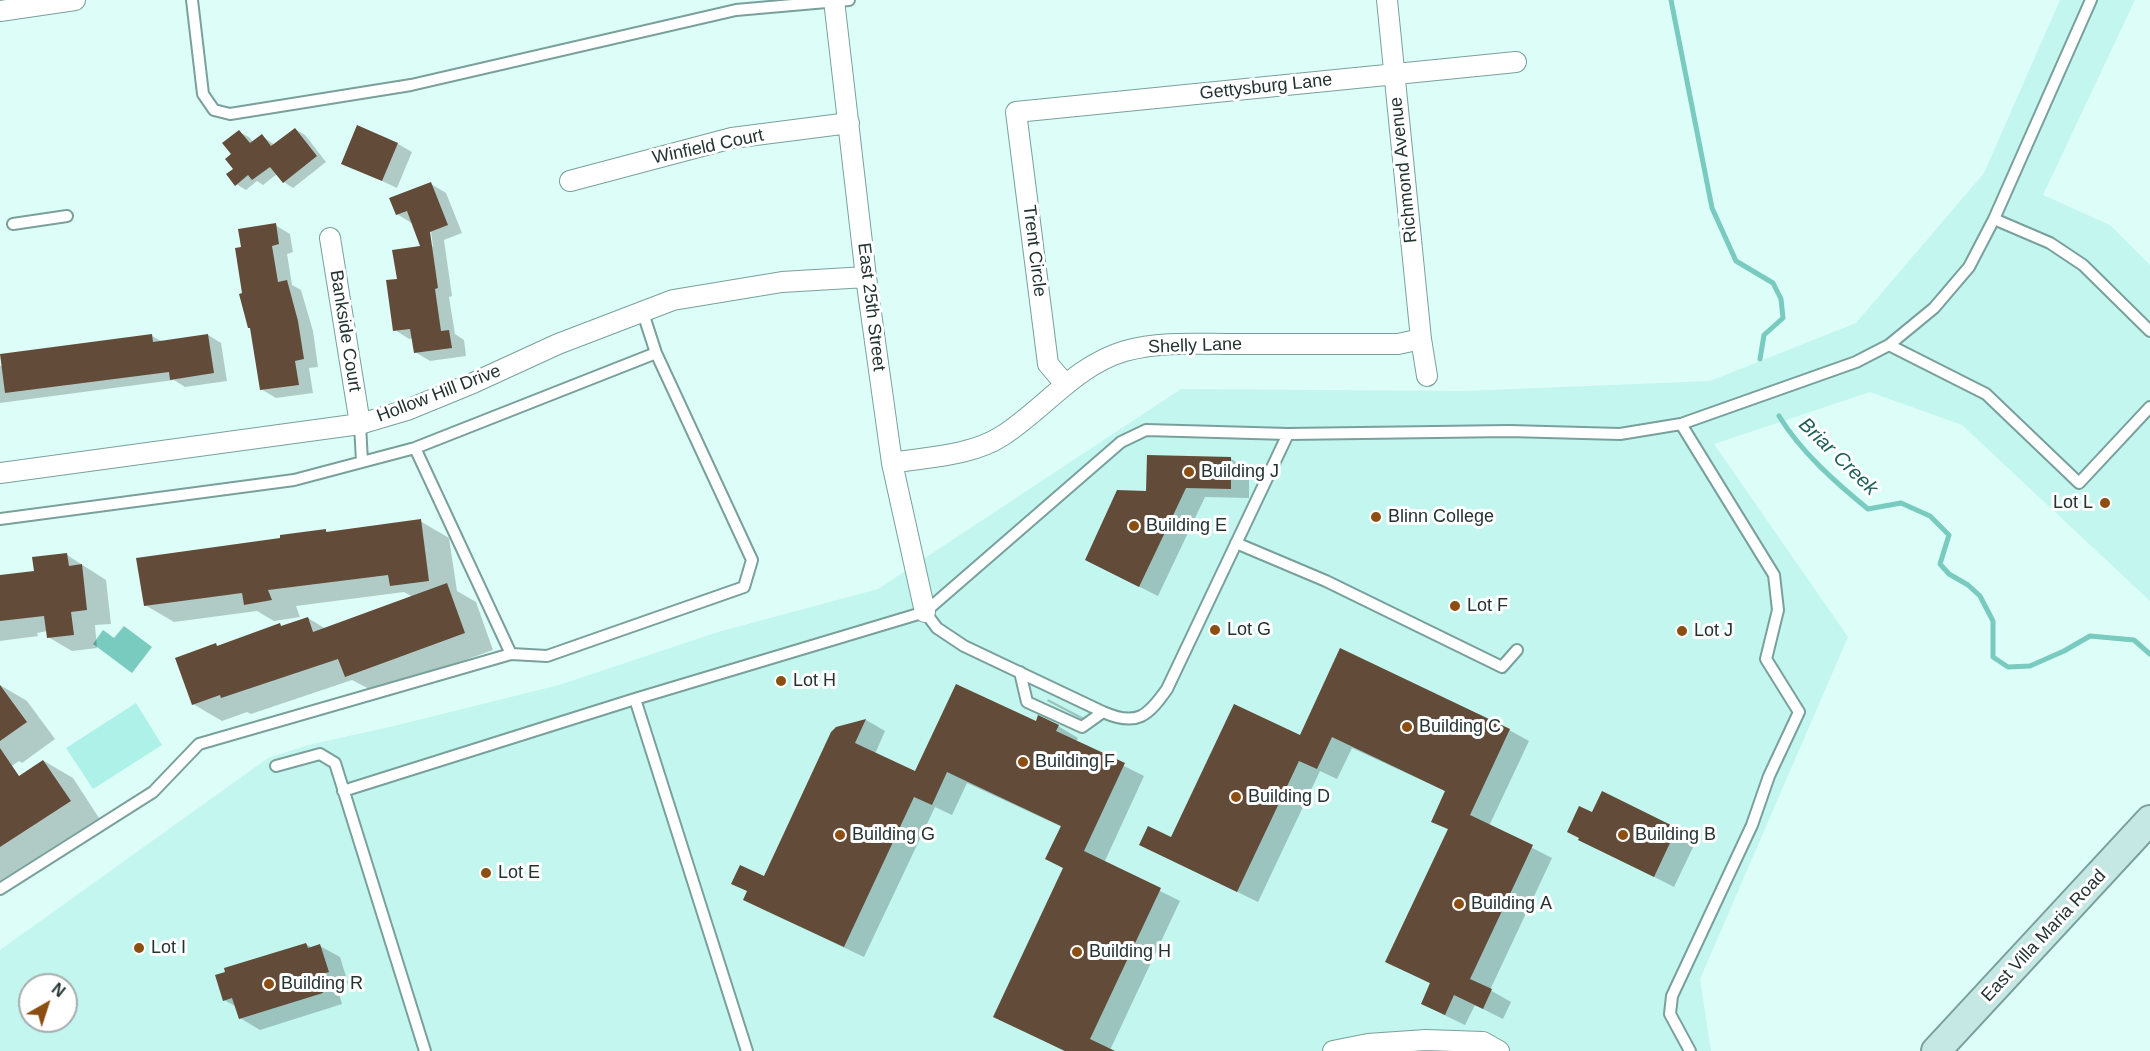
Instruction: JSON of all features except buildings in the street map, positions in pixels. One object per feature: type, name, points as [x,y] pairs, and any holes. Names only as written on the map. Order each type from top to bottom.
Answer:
[{"type":"main road","name":"East Villa Maria Road","points":[[1936,1051],[2150,820]]},
{"type":"street","points":[[10,7],[75,0]]},
{"type":"street","name":"East 25th Street","points":[[839,0],[849,123],[866,277],[892,463],[925,612]]},
{"type":"street","name":"Richmond Avenue","points":[[1387,0],[1421,339],[1427,376]]},
{"type":"street","name":"Gettysburg Lane","points":[[1016,112],[1516,62]]},
{"type":"street","name":"Trent Circle","points":[[1016,112],[1048,364],[1065,384]]},
{"type":"street","name":"Winfield Court","points":[[570,181],[732,138],[849,123]]},
{"type":"street","name":"Bankside Court","points":[[330,238],[360,424]]},
{"type":"street","name":"Hollow Hill Drive","points":[[0,473],[360,424],[407,410],[558,344],[673,300],[782,282],[866,277]]},
{"type":"street","name":"Shelly Lane","points":[[892,463],[956,453],[1001,437],[1065,384],[1101,362],[1125,351],[1170,344],[1398,344],[1421,339]]},
{"type":"street","points":[[1333,1051],[1368,1044],[1426,1040],[1482,1042],[1499,1051]]},
{"type":"lane","points":[[192,0],[203,94],[214,110],[230,114],[411,85],[736,10],[839,0]]},
{"type":"lane","points":[[344,791],[635,699],[925,612],[1121,442],[1146,430],[1288,434],[1509,431],[1620,434],[1681,424],[1856,362],[1889,345],[1934,308],[1969,267],[1994,219],[2091,0]]},
{"type":"lane","points":[[13,224],[67,216]]},
{"type":"lane","points":[[1994,219],[2050,243],[2083,265],[2150,331]]},
{"type":"lane","points":[[0,889],[153,792],[199,744],[511,654],[547,656],[744,587],[752,560],[656,353],[643,313]]},
{"type":"lane","points":[[1889,345],[1986,394],[2079,483],[2150,407]]},
{"type":"lane","points":[[0,519],[294,480],[415,448],[656,353]]},
{"type":"lane","points":[[360,424],[362,462]]},
{"type":"lane","points":[[1681,424],[1774,575],[1778,610],[1766,659],[1799,712],[1769,776],[1752,825],[1672,996],[1670,1014],[1690,1051]]},
{"type":"lane","points":[[925,612],[937,628],[964,646],[1103,712],[1131,719],[1144,715],[1153,709],[1167,689],[1288,434]]},
{"type":"lane","points":[[415,448],[511,654]]},
{"type":"lane","points":[[1236,543],[1326,581],[1502,667],[1517,650]]},
{"type":"lane","points":[[1020,672],[1027,702],[1082,727],[1103,712]]},
{"type":"lane","points":[[635,699],[747,1051]]},
{"type":"lane","points":[[276,766],[320,754],[335,763],[425,1051]]},
{"type":"shaded area","name":"Blinn College","points":[[2060,0],[2135,0],[2043,195],[2110,225],[2150,265],[2150,601],[1962,425],[1870,392],[1714,444],[1848,637],[1700,979],[1711,1051],[0,1051],[0,950],[268,758],[308,745],[559,685],[718,632],[878,589],[1181,389],[1464,391],[1710,381],[1856,323],[1984,173]]},
{"type":"shaded area","points":[[124,626],[152,647],[132,673],[93,644],[103,630],[114,638]]},
{"type":"shaded area","points":[[136,703],[162,745],[93,789],[66,748]]},
{"type":"waterway","name":"Briar Creek","points":[[1671,0],[1712,208],[1736,261],[1773,283],[1781,299],[1783,318],[1764,335],[1760,359]]},
{"type":"waterway","name":"Briar Creek","points":[[1779,416],[1808,454],[1868,509],[1901,503],[1930,516],[1949,535],[1940,564],[1949,574],[1968,585],[1980,596],[1993,621],[1993,657],[2008,667],[2030,666],[2090,636],[2134,640],[2150,654]]},
{"type":"place","name":"Building J","points":[[1189,472]]},
{"type":"place","name":"Lot L","points":[[2105,503]]},
{"type":"place","name":"Blinn College","points":[[1376,517]]},
{"type":"place","name":"Building E","points":[[1134,526]]},
{"type":"place","name":"Lot F","points":[[1455,606]]},
{"type":"place","name":"Lot G","points":[[1215,630]]},
{"type":"place","name":"Lot J","points":[[1682,631]]},
{"type":"place","name":"Lot H","points":[[781,681]]},
{"type":"place","name":"Building C","points":[[1407,727]]},
{"type":"place","name":"Building F","points":[[1023,762]]},
{"type":"place","name":"Building D","points":[[1236,797]]},
{"type":"place","name":"Building G","points":[[840,835]]},
{"type":"place","name":"Building B","points":[[1623,835]]},
{"type":"place","name":"Lot E","points":[[486,873]]},
{"type":"place","name":"Building A","points":[[1459,904]]},
{"type":"place","name":"Lot I","points":[[139,948]]},
{"type":"place","name":"Building H","points":[[1077,952]]},
{"type":"place","name":"Building R","points":[[269,984]]}]
